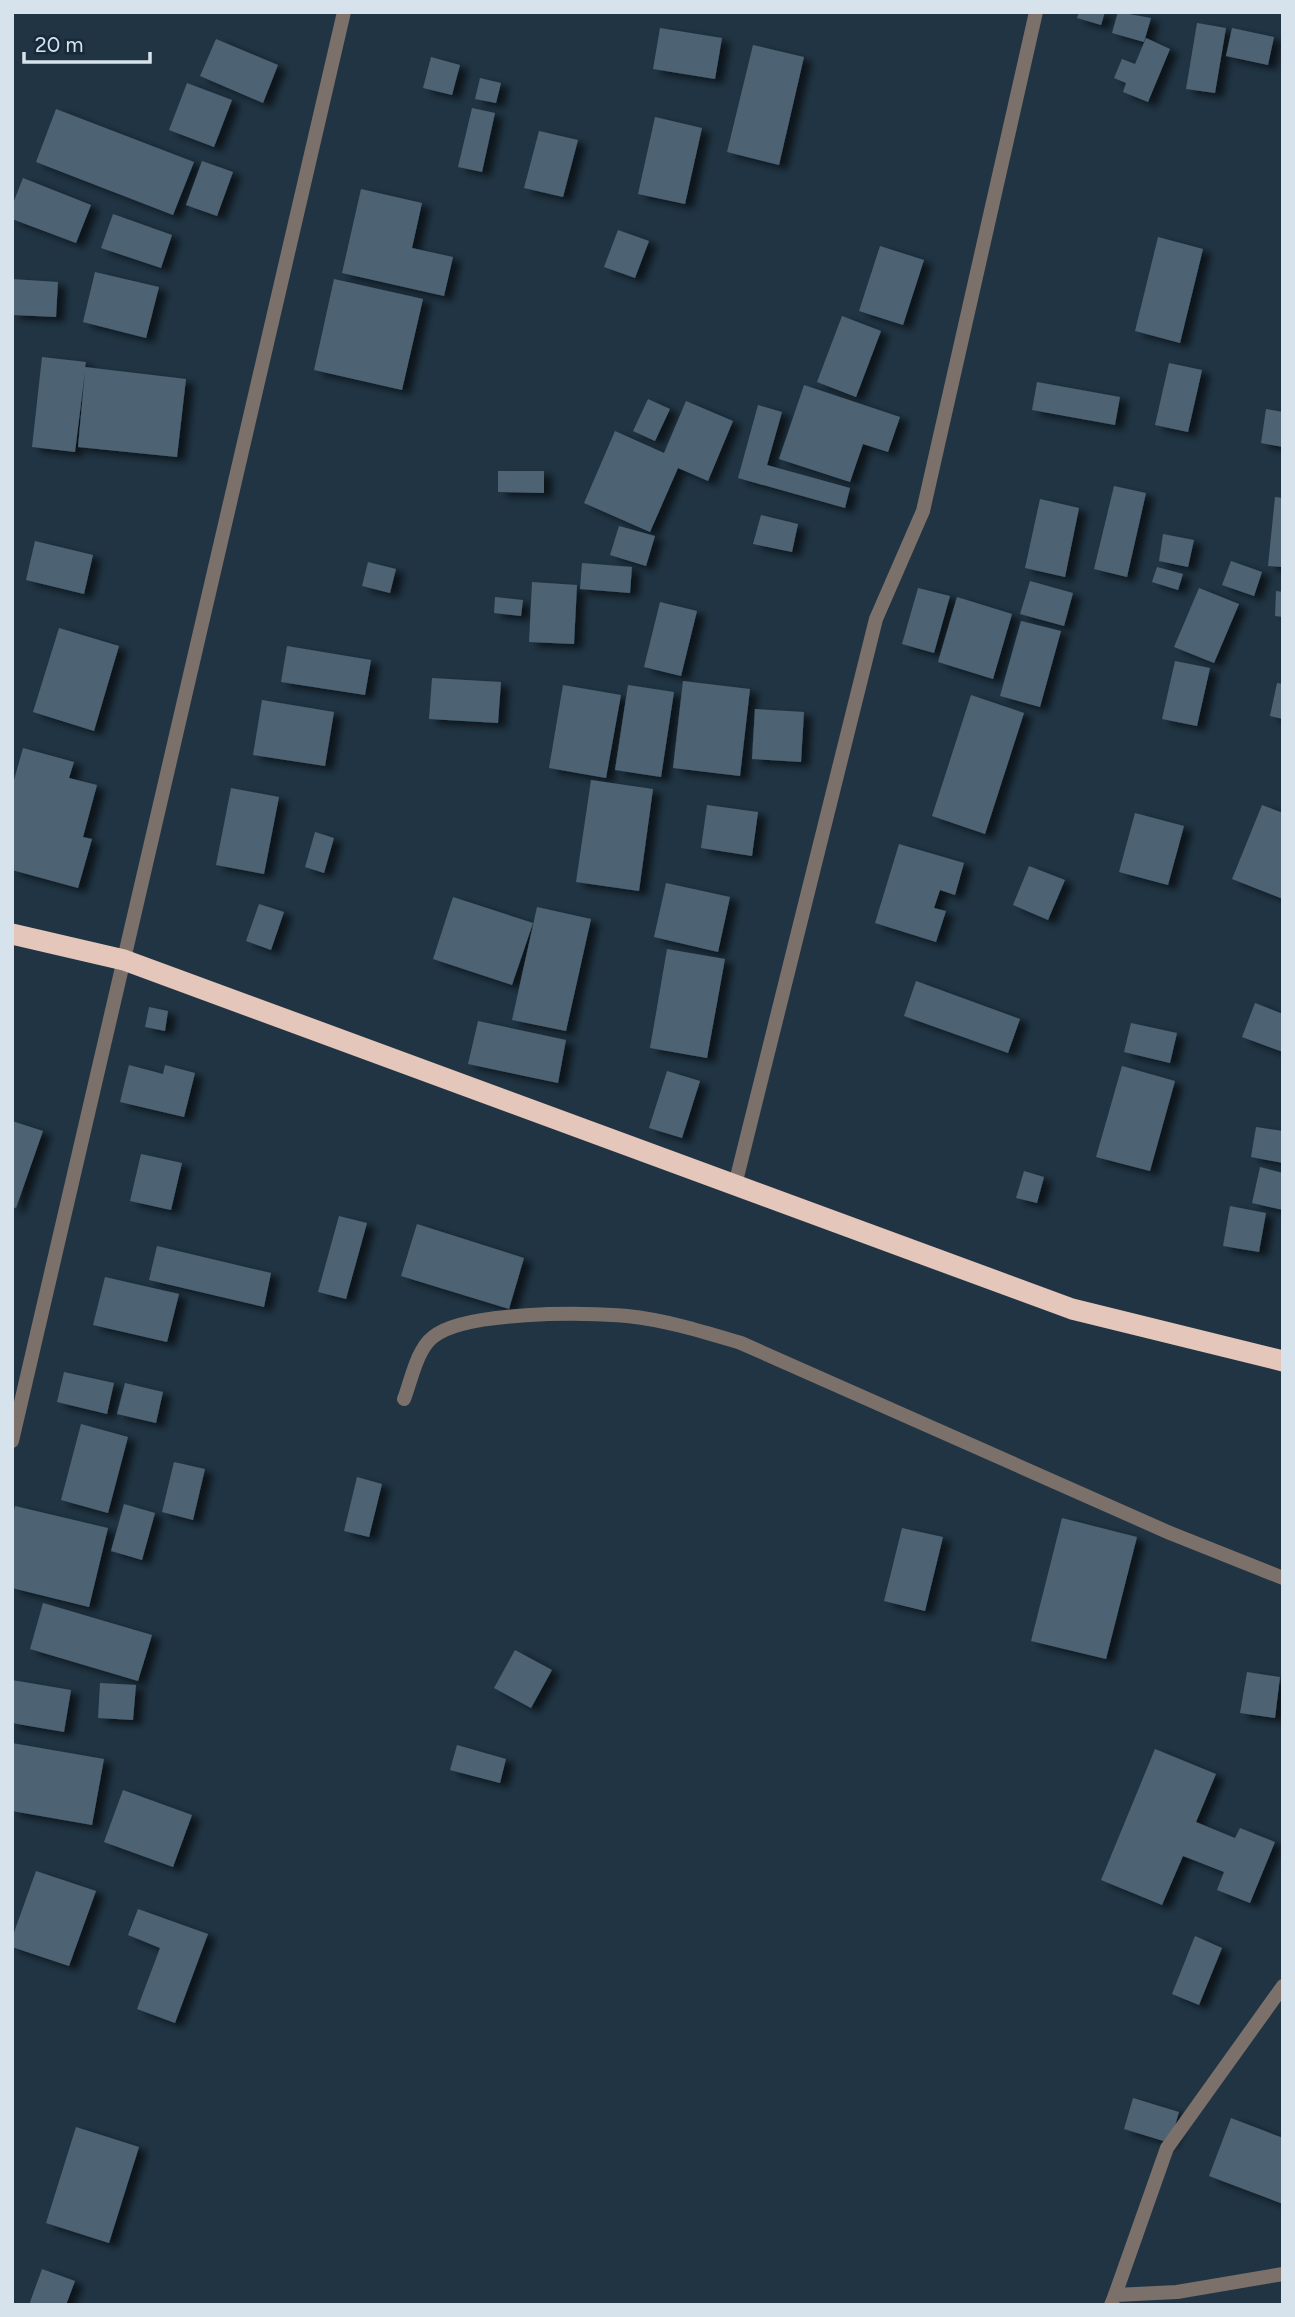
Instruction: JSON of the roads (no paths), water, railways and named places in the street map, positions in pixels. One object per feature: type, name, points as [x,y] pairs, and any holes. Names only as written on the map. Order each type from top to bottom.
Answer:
[{"type":"highway","points":[[12,934],[124,960],[1072,1310],[1283,1361]]},
{"type":"street","points":[[12,1441],[344,12]]},
{"type":"street","points":[[735,1185],[876,619],[923,511],[1035,12]]},
{"type":"street","points":[[404,1399],[422,1353],[432,1337],[449,1328],[480,1320],[544,1315],[627,1316],[680,1325],[741,1343],[1170,1533],[1283,1578]]},
{"type":"street","points":[[1283,1986],[1167,2148],[1113,2300],[1283,2274]]}]
